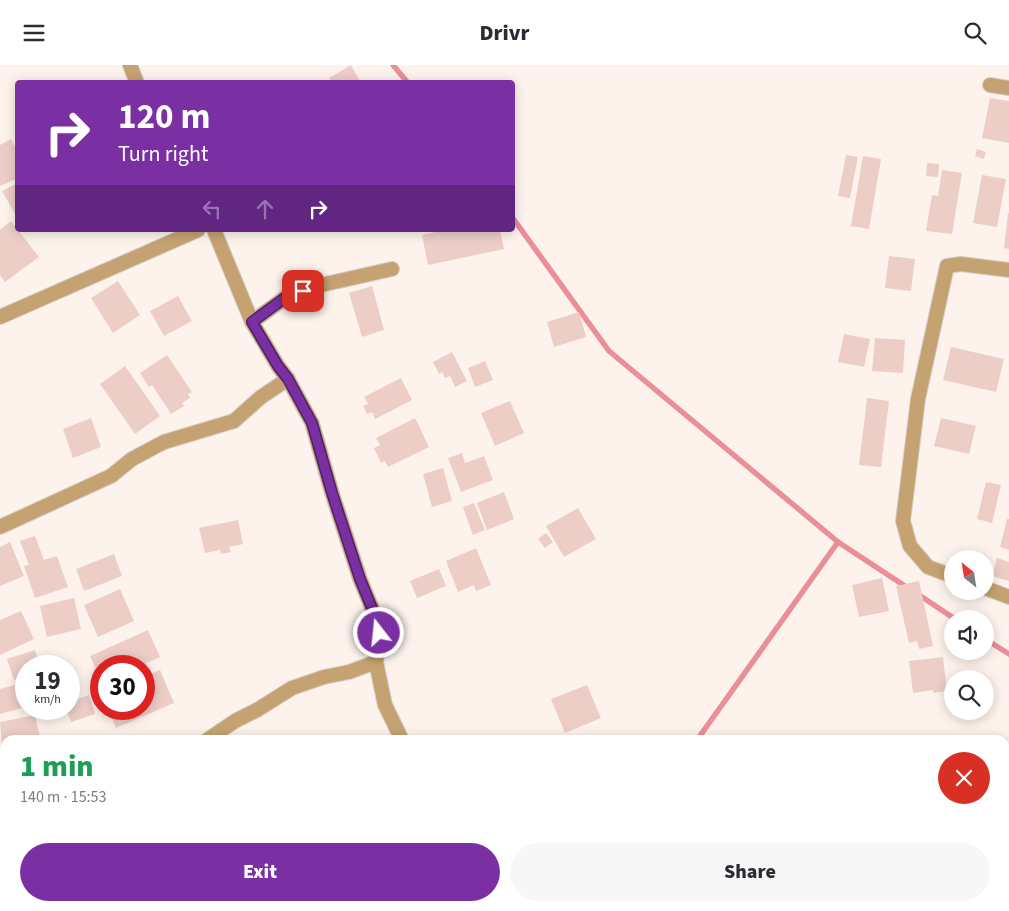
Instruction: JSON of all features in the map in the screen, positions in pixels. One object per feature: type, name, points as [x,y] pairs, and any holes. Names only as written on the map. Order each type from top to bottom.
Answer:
[{"type":"street","points":[[130,65],[136,80]]},
{"type":"street","points":[[990,85],[1009,87]]},
{"type":"street","points":[[0,317],[193,232]]},
{"type":"street","points":[[215,232],[252,322],[278,366],[288,379],[312,423],[360,579],[376,618],[379,633],[376,662],[385,705],[400,735]]},
{"type":"street","points":[[944,573],[928,567],[910,546],[904,521],[918,399],[947,266],[961,264],[1009,270]]},
{"type":"street","points":[[252,322],[286,297],[321,285],[392,269]]},
{"type":"street","points":[[0,527],[112,476],[132,459],[164,442],[234,421],[261,397],[288,379]]},
{"type":"street","points":[[994,591],[1009,597]]},
{"type":"street","points":[[214,735],[235,721],[292,689],[324,677],[349,672],[376,662]]},
{"type":"building","points":[[351,65],[359,80],[330,80],[329,78]]},
{"type":"building","points":[[990,98],[1009,101],[1009,143],[982,138]]},
{"type":"building","points":[[11,139],[15,147],[15,179],[0,186],[0,145]]},
{"type":"building","points":[[977,149],[986,152],[984,159],[975,156]]},
{"type":"building","points":[[846,155],[858,157],[850,198],[838,196]]},
{"type":"building","points":[[863,156],[881,159],[869,229],[851,226]]},
{"type":"building","points":[[927,163],[939,164],[938,177],[926,176]]},
{"type":"building","points":[[942,170],[962,173],[952,234],[926,231],[932,195],[938,196]]},
{"type":"building","points":[[982,175],[1006,179],[997,227],[973,223]]},
{"type":"building","points":[[15,184],[15,214],[2,191]]},
{"type":"building","points":[[1009,213],[1009,249],[1004,248]]},
{"type":"building","points":[[11,221],[15,226],[15,232],[20,232],[39,257],[5,282],[0,275],[0,230]]},
{"type":"building","points":[[435,232],[500,232],[504,249],[428,265],[422,235]]},
{"type":"building","points":[[889,256],[915,259],[911,291],[885,288]]},
{"type":"building","points":[[118,281],[140,315],[113,333],[91,298]]},
{"type":"building","points":[[372,286],[384,330],[362,337],[349,293]]},
{"type":"building","points":[[178,296],[192,321],[164,336],[150,311]]},
{"type":"building","points":[[579,312],[586,337],[554,347],[547,322]]},
{"type":"building","points":[[844,334],[870,339],[864,367],[838,362]]},
{"type":"building","points":[[875,338],[905,340],[903,373],[872,371]]},
{"type":"building","points":[[951,347],[1004,359],[996,392],[943,380]]},
{"type":"building","points":[[452,352],[467,381],[455,387],[450,376],[445,378],[442,372],[439,374],[433,362]]},
{"type":"building","points":[[167,355],[192,392],[188,394],[190,398],[182,403],[184,406],[171,414],[152,385],[149,387],[140,373]]},
{"type":"building","points":[[485,361],[493,380],[475,387],[468,368]]},
{"type":"building","points":[[125,366],[160,416],[135,434],[100,384]]},
{"type":"building","points":[[401,378],[412,400],[375,419],[372,412],[367,414],[363,406],[368,404],[364,397]]},
{"type":"building","points":[[867,398],[889,401],[881,467],[859,465]]},
{"type":"building","points":[[510,401],[524,433],[495,446],[481,413]]},
{"type":"building","points":[[91,418],[101,447],[73,458],[63,429]]},
{"type":"building","points":[[415,418],[429,447],[388,467],[385,461],[381,463],[374,448],[380,445],[376,438]]},
{"type":"building","points":[[941,418],[976,426],[969,454],[934,446]]},
{"type":"building","points":[[462,453],[465,463],[484,456],[493,480],[461,492],[448,458]]},
{"type":"building","points":[[443,468],[452,501],[432,507],[423,474]]},
{"type":"building","points":[[986,482],[1001,485],[992,523],[977,519]]},
{"type":"building","points":[[504,492],[514,519],[487,530],[477,503]]},
{"type":"building","points":[[474,503],[485,530],[473,535],[463,507]]},
{"type":"building","points":[[578,508],[596,539],[564,557],[546,526]]},
{"type":"building","points":[[1007,519],[1009,519],[1009,550],[1000,547]]},
{"type":"building","points":[[238,520],[243,544],[229,547],[231,552],[221,554],[220,550],[205,553],[199,528]]},
{"type":"building","points":[[546,533],[553,542],[545,548],[538,539]]},
{"type":"building","points":[[35,536],[44,560],[57,556],[68,587],[35,598],[24,566],[29,565],[20,541]]},
{"type":"building","points":[[10,542],[24,576],[0,586],[0,547]]},
{"type":"building","points":[[476,548],[491,585],[476,591],[474,585],[458,592],[446,561]]},
{"type":"building","points":[[114,554],[122,576],[84,591],[76,569]]},
{"type":"building","points":[[997,558],[1009,562],[1009,581],[994,577]]},
{"type":"building","points":[[439,569],[446,586],[417,598],[410,581]]},
{"type":"building","points":[[882,578],[889,611],[859,617],[852,585]]},
{"type":"building","points":[[919,581],[933,646],[919,649],[917,641],[909,643],[896,586]]},
{"type":"building","points":[[120,589],[134,621],[98,637],[84,605]]},
{"type":"building","points":[[74,598],[81,629],[47,637],[40,606]]},
{"type":"building","points":[[21,611],[34,639],[0,655],[0,620]]},
{"type":"building","points":[[148,630],[160,657],[155,659],[155,655],[92,655]]},
{"type":"building","points":[[35,650],[37,655],[19,655]]},
{"type":"building","points":[[15,656],[15,680],[14,680],[7,659]]},
{"type":"building","points":[[943,657],[944,691],[933,693],[933,690],[913,693],[909,661]]},
{"type":"building","points":[[160,670],[174,703],[155,711],[155,672]]},
{"type":"building","points":[[15,685],[15,710],[0,714],[0,689]]},
{"type":"building","points":[[587,685],[601,718],[565,733],[551,699]]},
{"type":"building","points":[[89,695],[90,716],[80,719],[80,698]]},
{"type":"building","points":[[15,719],[36,720],[39,735],[1,735],[0,722]]},
{"type":"building","points":[[113,720],[135,720],[116,728]]},
{"type":"waterway","points":[[393,65],[406,80]]},
{"type":"waterway","points":[[515,221],[609,351],[838,542],[908,588]]},
{"type":"waterway","points":[[701,735],[838,542]]},
{"type":"waterway","points":[[916,593],[944,612]]},
{"type":"waterway","points":[[994,645],[1009,654]]},
{"type":"route","points":[[303,291],[286,297],[252,322],[278,366],[288,379],[312,423],[332,493],[360,579],[376,618],[379,633]]}]
